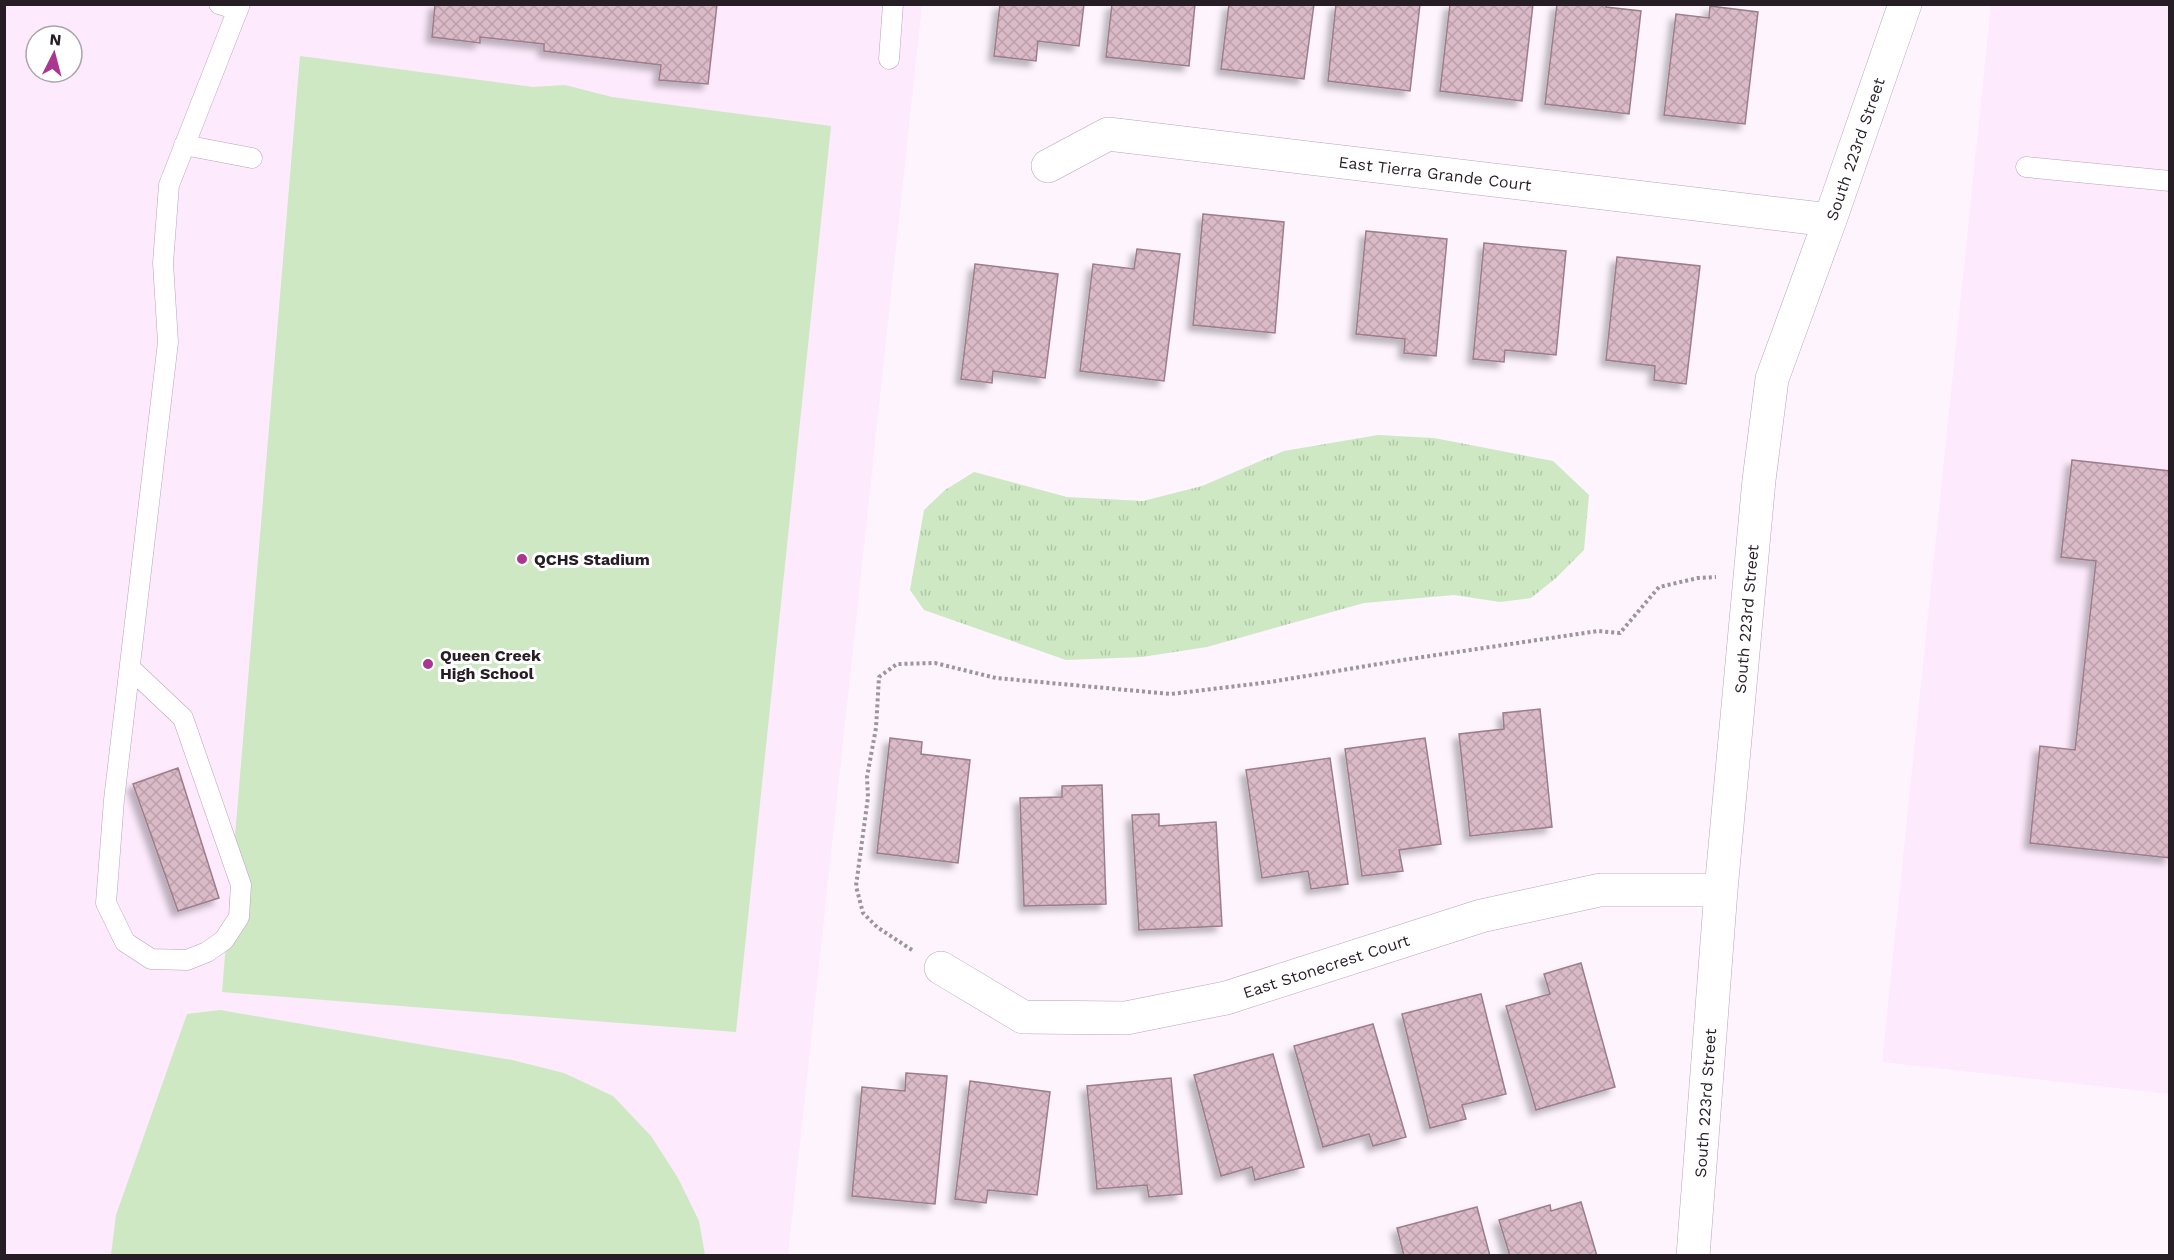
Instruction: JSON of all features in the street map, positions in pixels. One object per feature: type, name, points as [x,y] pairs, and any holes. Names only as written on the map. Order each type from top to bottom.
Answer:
[{"type":"street","name":"South 223rd Street","points":[[1693,1256],[1721,890],[1759,480],[1772,379],[1905,4]]},
{"type":"street","name":"East Tierra Grande Court","points":[[1048,166],[1108,134],[1830,220]]},
{"type":"street","name":"East Stonecrest Court","points":[[941,968],[1023,1017],[1126,1018],[1226,998],[1481,916],[1600,890],[1721,890]]},
{"type":"lane","points":[[889,59],[893,4]]},
{"type":"lane","points":[[130,668],[183,718],[241,885],[239,917],[224,940],[207,952],[187,960],[151,959],[125,942],[106,903],[114,800],[168,342],[162,263],[169,185],[232,6]]},
{"type":"lane","points":[[184,145],[252,158]]},
{"type":"lane","points":[[2026,167],[2169,181]]},
{"type":"path","points":[[941,968],[877,927],[863,913],[856,886],[868,797],[867,777],[876,728],[879,678],[897,664],[935,663],[996,678],[1171,694],[1270,682],[1598,632],[1620,633],[1659,587],[1698,578],[1750,576]]},
{"type":"shaded area","name":"Queen Creek High School","points":[[5,5],[922,5],[788,1255],[5,1256]]},
{"type":"shaded area","points":[[1991,5],[2169,5],[2169,1094],[1882,1062]]},
{"type":"green space","name":"QCHS Stadium","points":[[300,56],[533,87],[565,85],[612,97],[831,126],[736,1032],[222,992]]},
{"type":"green space","points":[[1378,435],[1434,438],[1553,461],[1589,495],[1584,550],[1556,578],[1531,598],[1500,602],[1454,595],[1364,603],[1207,647],[1142,657],[1066,660],[924,610],[910,590],[924,510],[945,490],[974,472],[1067,497],[1143,501],[1202,486],[1284,451]]},
{"type":"green space","points":[[220,1010],[512,1060],[564,1073],[613,1096],[651,1136],[678,1178],[699,1221],[705,1255],[111,1255],[116,1215],[187,1014]]},
{"type":"building","points":[[435,4],[717,4],[708,84],[659,80],[661,65],[544,51],[544,44],[480,37],[480,43],[432,37]]},
{"type":"building","points":[[1000,4],[1084,4],[1079,46],[1038,41],[1036,61],[994,56]]},
{"type":"building","points":[[1112,4],[1195,4],[1189,66],[1106,57]]},
{"type":"building","points":[[1229,4],[1314,4],[1304,79],[1221,69]]},
{"type":"building","points":[[1336,4],[1420,4],[1410,91],[1328,81]]},
{"type":"building","points":[[1450,4],[1533,4],[1522,101],[1440,91]]},
{"type":"building","points":[[1557,4],[1606,4],[1606,7],[1641,11],[1629,114],[1545,104]]},
{"type":"building","points":[[1710,6],[1758,12],[1745,124],[1664,115],[1676,14],[1709,18]]},
{"type":"building","points":[[1203,214],[1284,222],[1275,333],[1193,325]]},
{"type":"building","points":[[1366,231],[1447,239],[1436,356],[1404,353],[1405,339],[1356,334]]},
{"type":"building","points":[[1484,243],[1566,251],[1556,355],[1505,350],[1504,362],[1473,359]]},
{"type":"building","points":[[1137,249],[1180,254],[1164,381],[1080,371],[1093,264],[1134,269]]},
{"type":"building","points":[[1617,257],[1700,266],[1686,384],[1654,380],[1655,366],[1606,360]]},
{"type":"building","points":[[975,264],[1058,274],[1045,378],[993,371],[992,383],[961,379]]},
{"type":"building","points":[[2072,460],[2170,471],[2170,858],[2030,843],[2040,746],[2075,750],[2096,561],[2061,557]]},
{"type":"building","points":[[1540,709],[1552,827],[1470,836],[1459,734],[1504,729],[1503,713]]},
{"type":"building","points":[[890,738],[922,742],[921,754],[970,760],[958,863],[877,853]]},
{"type":"building","points":[[1425,738],[1441,844],[1399,850],[1403,871],[1362,876],[1345,749]]},
{"type":"building","points":[[1330,758],[1348,884],[1311,889],[1308,871],[1262,878],[1246,770]]},
{"type":"building","points":[[178,768],[219,898],[178,911],[133,784]]},
{"type":"building","points":[[1102,785],[1106,904],[1024,906],[1020,798],[1062,797],[1062,786]]},
{"type":"building","points":[[1159,814],[1159,826],[1216,822],[1222,926],[1139,930],[1132,815]]},
{"type":"building","points":[[1581,963],[1615,1087],[1536,1110],[1506,1006],[1550,994],[1544,974]]},
{"type":"building","points":[[1481,994],[1506,1094],[1462,1105],[1466,1119],[1430,1128],[1402,1014]]},
{"type":"building","points":[[1373,1024],[1406,1137],[1373,1146],[1369,1134],[1323,1147],[1294,1046]]},
{"type":"building","points":[[1273,1054],[1304,1167],[1255,1180],[1252,1167],[1221,1176],[1194,1075]]},
{"type":"building","points":[[906,1073],[947,1076],[935,1204],[852,1196],[862,1087],[905,1091]]},
{"type":"building","points":[[1171,1078],[1182,1194],[1149,1197],[1147,1185],[1097,1189],[1087,1086]]},
{"type":"building","points":[[970,1081],[1050,1092],[1037,1195],[988,1190],[986,1203],[955,1199]]},
{"type":"building","points":[[1581,1202],[1597,1256],[1510,1256],[1499,1220],[1550,1205],[1551,1211]]},
{"type":"building","points":[[1477,1207],[1490,1256],[1404,1256],[1397,1228]]},
{"type":"place","name":"QCHS Stadium","points":[[522,559]]},
{"type":"place","name":"Queen Creek High School","points":[[428,664]]}]
